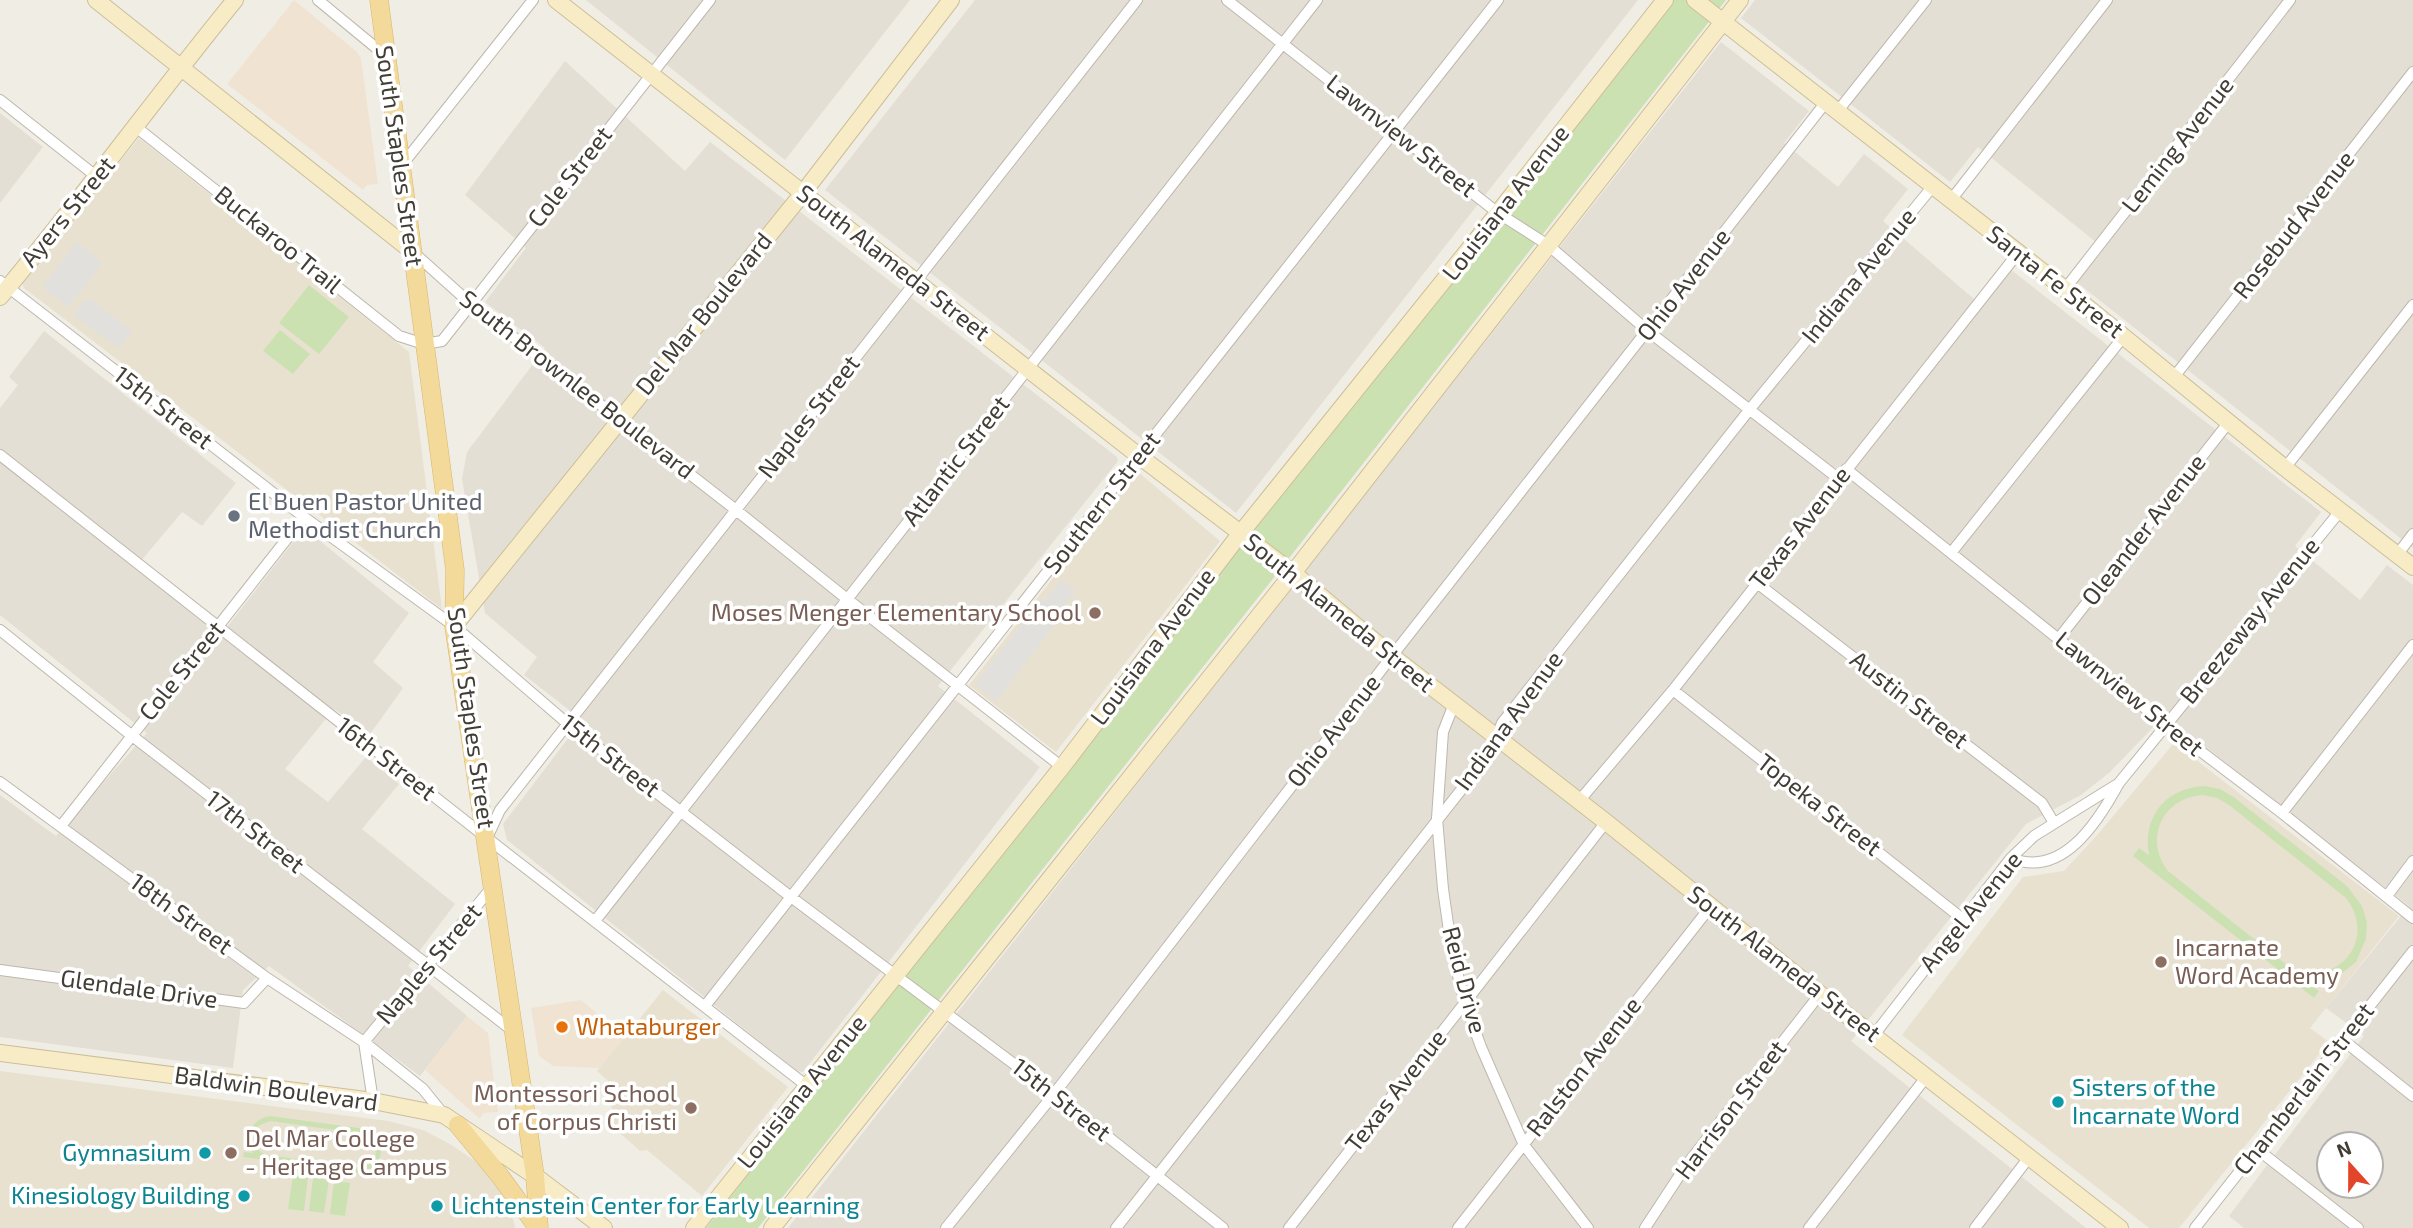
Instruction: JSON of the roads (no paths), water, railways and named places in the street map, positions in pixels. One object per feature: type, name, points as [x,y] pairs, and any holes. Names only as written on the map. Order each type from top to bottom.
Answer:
[{"type":"main road","name":"South Brownlee Boulevard","points":[[96,0],[412,252]]},
{"type":"main road","name":"Ayers Street","points":[[3,288],[97,177],[234,0]]},
{"type":"main road","name":"South Staples Street","points":[[379,0],[455,570],[454,626],[535,1176],[539,1228]]},
{"type":"main road","name":"South Alameda Street","points":[[556,0],[1027,369],[1293,573],[1392,656],[2120,1228]]},
{"type":"main road","name":"Del Mar Boulevard","points":[[454,626],[803,193],[951,0]]},
{"type":"main road","name":"Louisiana Avenue","points":[[694,1228],[1062,767],[1240,534],[1665,0]]},
{"type":"main road","name":"Santa Fe Street","points":[[1695,0],[2066,289],[2285,468],[2413,567]]},
{"type":"main road","points":[[772,1228],[1293,573],[1740,0]]},
{"type":"main road","name":"Baldwin Boulevard","points":[[0,1053],[373,1101],[451,1120],[535,1176]]},
{"type":"main road","points":[[451,1120],[500,1176],[539,1228]]},
{"type":"main road","points":[[535,1176],[604,1228]]},
{"type":"street","points":[[318,0],[386,57]]},
{"type":"street","points":[[401,166],[533,0]]},
{"type":"street","name":"Cole Street","points":[[424,344],[442,341],[710,0]]},
{"type":"street","name":"Naples Street","points":[[487,838],[500,810],[1137,0]]},
{"type":"street","name":"Lawnview Street","points":[[1227,0],[1498,213],[1548,246],[1648,331],[1839,479]]},
{"type":"street","name":"Atlantic Street","points":[[594,921],[1317,0]]},
{"type":"street","name":"Southern Street","points":[[705,1006],[1498,0]]},
{"type":"street","name":"Ohio Avenue","points":[[946,1228],[1054,1094],[1392,656],[1648,331],[1832,107],[1926,0]]},
{"type":"street","name":"Indiana Avenue","points":[[1951,200],[2106,0]]},
{"type":"street","name":"Leming Avenue","points":[[2066,289],[2290,0]]},
{"type":"street","name":"Rosebud Avenue","points":[[2174,377],[2413,72]]},
{"type":"street","points":[[0,100],[97,177]]},
{"type":"street","name":"Buckaroo Trail","points":[[136,127],[399,336],[424,344]]},
{"type":"street","name":"Indiana Avenue","points":[[1116,1228],[1491,752],[1502,723],[1751,409],[1933,186]]},
{"type":"street","name":"South Brownlee Boulevard","points":[[412,252],[471,304],[1062,767]]},
{"type":"street","name":"Texas Avenue","points":[[1579,801],[1673,690],[2018,253]]},
{"type":"street","name":"15th Street","points":[[3,288],[304,517],[454,626],[568,724],[791,897],[1054,1094],[1223,1228]]},
{"type":"street","points":[[2285,468],[2413,305]]},
{"type":"street","points":[[1951,553],[2124,336]]},
{"type":"street","name":"Oleander Avenue","points":[[2059,638],[2229,422]]},
{"type":"street","name":"16th Street","points":[[0,455],[807,1086]]},
{"type":"street","name":"Lawnview Street","points":[[1846,469],[2413,918]]},
{"type":"street","name":"Breezeway Avenue","points":[[2011,858],[2025,864],[2037,864],[2053,859],[2066,852],[2084,835],[2105,809],[2119,783],[2340,510]]},
{"type":"street","name":"Cole Street","points":[[61,826],[304,517]]},
{"type":"street","points":[[2396,555],[2413,534]]},
{"type":"street","name":"Austin Street","points":[[1758,583],[2042,803],[2054,823]]},
{"type":"street","name":"17th Street","points":[[0,630],[513,1031]]},
{"type":"street","points":[[2282,813],[2413,645]]},
{"type":"street","name":"Topeka Street","points":[[1673,690],[1964,920]]},
{"type":"street","name":"Reid Drive","points":[[1454,704],[1443,732],[1437,818],[1452,952],[1465,1003],[1500,1093],[1524,1145],[1588,1228]]},
{"type":"street","name":"18th Street","points":[[0,782],[267,978],[365,1042],[423,1089],[451,1120]]},
{"type":"street","name":"Angel Avenue","points":[[1874,1035],[2011,858],[2034,836],[2119,783]]},
{"type":"street","name":"Texas Avenue","points":[[1289,1228],[1606,822]]},
{"type":"street","points":[[2387,896],[2413,862]]},
{"type":"street","name":"Naples Street","points":[[365,1042],[494,886]]},
{"type":"street","name":"Ralston Avenue","points":[[1458,1228],[1710,906]]},
{"type":"street","name":"Chamberlain Street","points":[[2195,1228],[2413,951]]},
{"type":"street","name":"Glendale Drive","points":[[0,971],[244,1003],[267,978]]},
{"type":"street","name":"Harrison Street","points":[[1645,1228],[1685,1167],[1820,994]]},
{"type":"street","points":[[2343,1040],[2413,1096]]},
{"type":"street","points":[[365,1042],[373,1101]]},
{"type":"street","points":[[1809,1228],[1927,1076]]},
{"type":"street","points":[[2257,1149],[2358,1228]]},
{"type":"street","points":[[1975,1228],[2031,1156]]},
{"type":"place","name":"El Buen Pastor United Methodist Church","points":[[234,516]]},
{"type":"place","name":"Moses Menger Elementary School","points":[[1095,613]]},
{"type":"place","name":"Incarnate Word Academy","points":[[2161,962]]},
{"type":"place","name":"Whataburger","points":[[562,1027]]},
{"type":"place","name":"Sisters of the Incarnate Word","points":[[2058,1102]]},
{"type":"place","name":"Montessori School of Corpus Christi","points":[[691,1108]]},
{"type":"place","name":"Gymnasium","points":[[205,1153]]},
{"type":"place","name":"Del Mar College - Heritage Campus","points":[[231,1153]]},
{"type":"place","name":"Kinesiology Building","points":[[244,1196]]},
{"type":"place","name":"Lichtenstein Center for Early Learning","points":[[437,1206]]}]
